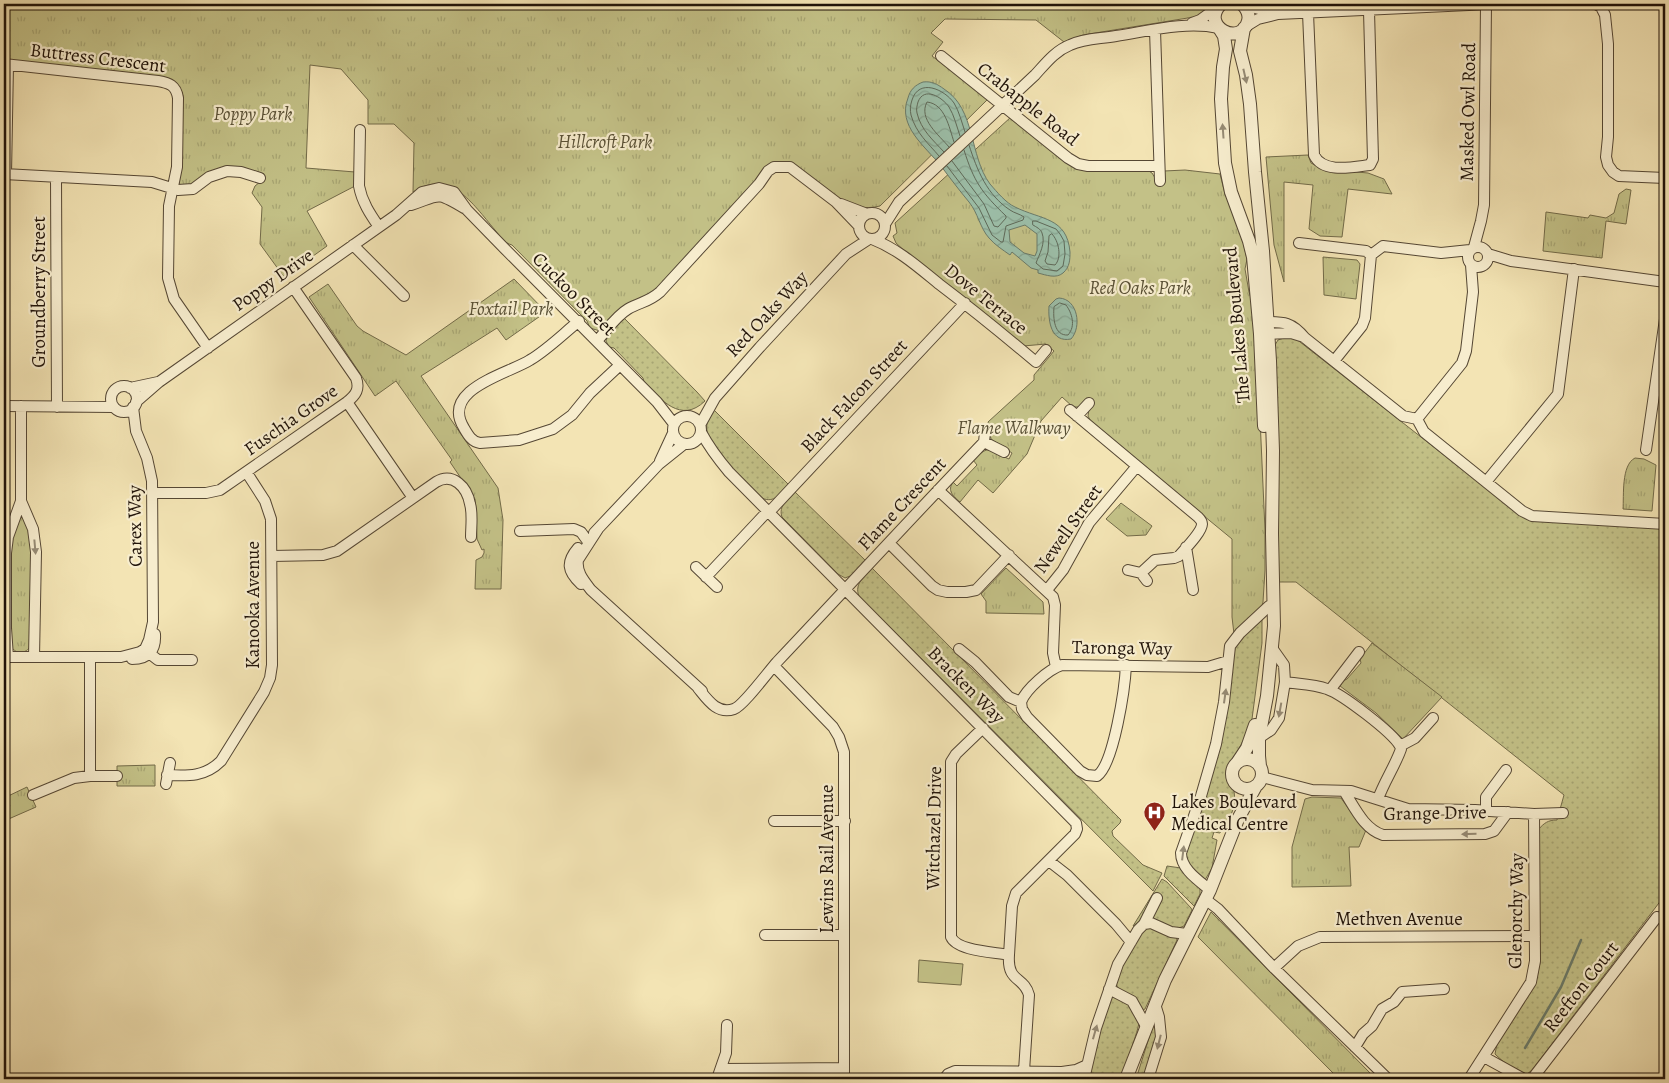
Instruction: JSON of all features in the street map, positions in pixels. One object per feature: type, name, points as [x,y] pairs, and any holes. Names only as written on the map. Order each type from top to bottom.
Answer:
[{"type":"street","points":[[1243,4],[1278,14]]},
{"type":"street","name":"The Lakes Boulevard","points":[[1243,4],[1248,14],[1247,23],[1241,37],[1240,51],[1249,97],[1256,189],[1264,328],[1265,447],[1272,534],[1274,602],[1267,696],[1259,738],[1259,776]]},
{"type":"street","name":"Masked Owl Road","points":[[1481,221],[1484,205],[1485,166],[1486,4]]},
{"type":"street","points":[[597,341],[624,311],[649,300],[660,292],[759,184],[768,171],[774,167],[789,170],[836,202],[862,234],[870,239],[879,237],[899,202],[1035,75],[1065,53],[1102,38],[1202,25],[1219,28],[1234,34],[1258,19],[1278,14],[1490,4]]},
{"type":"street","points":[[1184,26],[1200,20],[1219,5]]},
{"type":"street","name":"The Lakes Boulevard","points":[[1219,5],[1215,18],[1224,36],[1226,48],[1221,99],[1225,163],[1231,192],[1253,257],[1264,328]]},
{"type":"street","points":[[1602,5],[1608,44],[1608,137],[1615,170],[1665,178]]},
{"type":"street","points":[[1308,13],[1314,155],[1317,161],[1323,165],[1341,168],[1370,165],[1373,159],[1369,11]]},
{"type":"street","points":[[1155,30],[1160,181]]},
{"type":"street","name":"Crabapple Road","points":[[941,56],[1002,106],[1078,164],[1092,167],[1159,166]]},
{"type":"street","points":[[6,65],[5,174],[152,182],[178,190],[192,189],[209,177],[226,171],[241,172],[260,178]]},
{"type":"street","name":"Buttress Crescent","points":[[6,65],[158,81],[173,86],[178,93],[178,102],[177,167],[172,188]]},
{"type":"street","points":[[361,129],[359,180],[361,195],[379,227]]},
{"type":"street","name":"Groundberry Street","points":[[56,177],[57,407]]},
{"type":"street","points":[[172,188],[169,206],[169,286],[174,299],[208,348]]},
{"type":"street","points":[[1235,205],[1249,204],[1255,197],[1256,189]]},
{"type":"street","name":"Poppy Drive","points":[[135,404],[159,382],[407,206],[438,192]]},
{"type":"street","name":"Cuckoo Street","points":[[438,192],[467,210],[657,402],[674,429]]},
{"type":"street","points":[[836,202],[882,217],[884,228]]},
{"type":"street","points":[[859,228],[862,219],[899,202]]},
{"type":"street","points":[[1417,419],[1462,363],[1466,351],[1473,292],[1470,256],[1481,221]]},
{"type":"street","points":[[1473,292],[1485,258],[1481,221]]},
{"type":"street","name":"Red Oaks Way","points":[[846,254],[859,228]]},
{"type":"street","name":"Dove Terrace","points":[[884,228],[902,254]]},
{"type":"street","name":"Dove Terrace","points":[[870,239],[902,254],[1036,362],[1046,350]]},
{"type":"street","name":"Red Oaks Way","points":[[686,416],[715,398],[846,254],[870,239]]},
{"type":"street","points":[[1299,243],[1366,251],[1372,255]]},
{"type":"street","points":[[354,245],[404,296]]},
{"type":"street","points":[[1334,361],[1362,326],[1365,318],[1372,255],[1384,246],[1470,256]]},
{"type":"street","points":[[1470,256],[1479,247],[1485,258]]},
{"type":"street","points":[[1470,256],[1476,267],[1485,258]]},
{"type":"street","points":[[1485,258],[1665,282]]},
{"type":"street","points":[[1486,482],[1558,394],[1574,269]]},
{"type":"street","name":"Fuschia Grove","points":[[153,493],[213,492],[226,487],[348,402],[356,394],[358,384],[356,378],[293,287]]},
{"type":"street","name":"Black Falcon Street","points":[[706,577],[965,303]]},
{"type":"street","points":[[1646,450],[1665,319]]},
{"type":"street","points":[[578,322],[534,358],[488,379],[464,398],[459,409],[460,418],[471,439],[477,443],[514,441],[548,431],[572,415],[620,364]]},
{"type":"street","points":[[1264,328],[1280,322],[1292,324],[1305,338],[1403,416],[1417,419],[1424,432],[1522,511],[1532,516],[1665,524]]},
{"type":"street","name":"Poppy Drive","points":[[130,388],[159,382]]},
{"type":"street","points":[[4,406],[86,407],[129,411],[135,404],[135,394],[130,388],[120,387],[112,395],[112,402],[118,409]]},
{"type":"street","points":[[86,407],[112,395]]},
{"type":"street","name":"Red Oaks Way","points":[[701,428],[715,398]]},
{"type":"street","points":[[348,402],[413,498]]},
{"type":"street","name":"Cuckoo Street","points":[[657,402],[686,416]]},
{"type":"street","points":[[1089,403],[1073,413],[1201,520],[1201,527],[1186,547],[1174,558],[1155,560],[1144,577],[1128,570]]},
{"type":"street","name":"Carex Way","points":[[135,404],[136,431],[150,471],[153,493],[153,622],[147,652]]},
{"type":"street","points":[[20,406],[21,501],[33,529],[36,552],[34,657]]},
{"type":"street","name":"Carex Way","points":[[118,409],[136,431]]},
{"type":"street","points":[[520,531],[555,531],[586,541],[659,464],[687,444],[697,440],[701,428],[694,418],[686,416],[674,429],[659,464]]},
{"type":"street","name":"Bracken Way","points":[[701,428],[707,444],[718,460]]},
{"type":"street","points":[[674,429],[677,440],[687,444]]},
{"type":"street","name":"Flame Crescent","points":[[586,541],[577,565],[580,575],[591,590],[698,688],[714,706],[723,711],[728,711],[738,708],[744,703],[774,666],[938,490],[984,437],[1004,452]]},
{"type":"street","name":"Bracken Way","points":[[687,444],[707,452],[718,460],[1076,823],[1077,829],[1075,834],[1014,897],[1009,955]]},
{"type":"street","name":"Newell Street","points":[[1047,590],[1063,570],[1089,523],[1137,466]]},
{"type":"street","name":"Kanooka Avenue","points":[[170,763],[166,780],[198,775],[210,771],[221,761],[268,684],[272,665],[272,526],[268,509],[247,472]]},
{"type":"street","points":[[272,556],[330,554],[440,480],[450,478],[458,482],[470,504],[471,537]]},
{"type":"street","points":[[938,490],[1053,597],[1055,605],[1055,644],[1059,666]]},
{"type":"street","points":[[21,501],[8,525],[6,553],[6,657],[122,657],[147,652],[154,658],[162,660],[192,660]]},
{"type":"street","points":[[889,543],[932,586],[947,592],[976,590],[1009,555]]},
{"type":"street","points":[[1186,547],[1193,590]]},
{"type":"street","name":"The Lakes Boulevard","points":[[1237,763],[1247,748],[1256,719],[1265,652],[1272,565]]},
{"type":"street","points":[[696,567],[717,587]]},
{"type":"street","points":[[1269,606],[1232,642],[1220,724],[1212,761],[1202,796],[1181,853],[1182,861],[1205,899],[1388,1079]]},
{"type":"street","points":[[1259,738],[1271,730],[1279,718],[1285,682],[1284,665],[1272,648]]},
{"type":"street","points":[[959,650],[975,662],[1009,697],[1021,702],[1022,709],[1027,717],[1087,776],[1097,776],[1105,768],[1122,701],[1126,665]]},
{"type":"street","points":[[1330,690],[1359,652]]},
{"type":"street","points":[[90,657],[90,776]]},
{"type":"street","name":"Taronga Way","points":[[1021,702],[1028,692],[1059,666],[1208,667],[1228,661]]},
{"type":"street","name":"Lewins Rail Avenue","points":[[774,666],[827,720],[839,737],[845,759],[844,1074]]},
{"type":"street","name":"Taronga Way","points":[[1208,667],[1227,675]]},
{"type":"street","points":[[1285,682],[1330,690],[1340,695],[1384,729],[1400,746],[1401,749],[1384,782],[1378,799]]},
{"type":"street","points":[[1400,746],[1415,738],[1433,718]]},
{"type":"street","name":"Witchazel Drive","points":[[983,728],[956,754],[951,762],[950,931],[953,941],[962,947],[1009,955]]},
{"type":"street","points":[[1126,1079],[1155,1004],[1205,899],[1238,819],[1259,776],[1256,762],[1247,759],[1237,763],[1232,775],[1239,801],[1238,819]]},
{"type":"street","points":[[1486,811],[1486,797],[1506,770]]},
{"type":"street","points":[[33,795],[68,780],[90,776],[117,776]]},
{"type":"street","points":[[1235,783],[1243,788],[1252,788],[1259,776]]},
{"type":"street","name":"Grange Drive","points":[[1259,776],[1312,790],[1350,791],[1408,809],[1534,814],[1563,813]]},
{"type":"street","name":"Grange Drive","points":[[1344,792],[1366,826],[1383,835],[1485,834],[1494,831],[1508,812]]},
{"type":"street","name":"Glenorchy Way","points":[[1469,1079],[1531,982],[1535,961],[1534,814]]},
{"type":"street","points":[[774,821],[845,821]]},
{"type":"street","points":[[1052,858],[1116,924],[1134,937]]},
{"type":"street","points":[[1084,1079],[1096,1028],[1118,964],[1144,924],[1157,898]]},
{"type":"street","name":"Reefton Court","points":[[1532,1079],[1657,917]]},
{"type":"street","points":[[1144,924],[1151,923],[1171,932],[1187,934]]},
{"type":"street","points":[[765,935],[844,935]]},
{"type":"street","name":"Methven Avenue","points":[[1274,968],[1298,946],[1320,937],[1534,936]]},
{"type":"street","points":[[1009,955],[1009,968],[1013,976],[1024,986],[1028,995],[1024,1071]]},
{"type":"street","points":[[1109,989],[1132,1001],[1146,1026]]},
{"type":"street","points":[[1355,1047],[1382,1009],[1394,1002],[1402,992],[1444,989]]},
{"type":"street","points":[[1148,1079],[1161,1037],[1159,1017],[1155,1004]]},
{"type":"street","points":[[717,1079],[726,1054],[727,1025]]},
{"type":"street","points":[[1131,1079],[1136,1054]]},
{"type":"street","points":[[1484,1057],[1524,1079]]},
{"type":"street","points":[[946,1077],[961,1071],[1062,1072],[1076,1070],[1087,1064]]},
{"type":"street","points":[[721,1069],[844,1074]]},
{"type":"street","points":[[1062,1072],[1078,1079]]},
{"type":"green space","name":"Hillcroft Park","points":[[4,4],[1214,4],[1200,16],[1083,35],[1064,42],[1036,20],[945,19],[931,33],[943,42],[932,56],[989,98],[880,206],[868,208],[848,204],[829,193],[794,166],[785,162],[778,162],[656,291],[600,331],[590,328],[587,321],[512,245],[502,239],[478,209],[459,192],[449,186],[438,184],[426,186],[413,192],[414,143],[394,124],[368,124],[368,100],[341,69],[310,65],[306,168],[355,172],[355,186],[307,211],[327,246],[284,277],[260,244],[262,207],[252,193],[255,186],[260,182],[248,170],[180,187],[178,184],[183,96],[180,88],[172,80],[4,60]]},
{"type":"green space","name":"Red Oaks Park","points":[[1011,117],[1066,161],[1147,170],[1152,173],[1157,181],[1164,171],[1185,170],[1220,174],[1225,194],[1239,224],[1247,259],[1245,269],[1252,301],[1257,351],[1265,530],[1265,570],[1262,606],[1234,634],[1232,617],[1232,539],[1092,424],[1088,416],[1089,409],[1073,407],[1062,397],[1041,421],[1027,454],[993,493],[978,480],[960,502],[951,491],[953,482],[957,486],[977,465],[973,460],[983,452],[987,450],[994,451],[1009,459],[1012,453],[991,439],[988,422],[1034,380],[1034,375],[1054,351],[1046,344],[1023,346],[907,253],[896,243],[893,236],[897,233],[895,223]]},
{"type":"green space","points":[[1308,155],[1311,163],[1323,169],[1368,173],[1384,179],[1392,194],[1348,189],[1342,237],[1320,236],[1309,229],[1313,185],[1284,182],[1284,282],[1274,245],[1266,157]]},
{"type":"green space","points":[[1626,189],[1631,190],[1626,224],[1606,221],[1602,258],[1543,251],[1546,212],[1588,218],[1590,215],[1606,218],[1614,213],[1619,194]]},
{"type":"green space","points":[[1323,257],[1357,260],[1360,264],[1356,299],[1324,295]]},
{"type":"green space","name":"Foxtail Park","points":[[514,279],[546,312],[506,340],[497,328],[421,376],[498,488],[503,520],[501,589],[475,589],[476,560],[482,557],[484,549],[482,550],[477,539],[475,499],[450,462],[452,460],[396,381],[375,396],[309,297],[328,284],[357,326],[406,355]]},
{"type":"green space","points":[[623,317],[705,401],[696,408],[688,410],[672,407],[664,402],[644,382],[643,378],[614,348],[609,347],[606,341],[607,337]]},
{"type":"green space","points":[[1287,337],[1295,338],[1477,481],[1529,519],[1665,529],[1665,895],[1532,1070],[1527,1074],[1510,1066],[1495,1054],[1497,1044],[1536,982],[1540,963],[1538,830],[1546,822],[1557,820],[1564,795],[1296,582],[1278,582],[1275,345],[1278,340]]},
{"type":"green space","points":[[712,408],[789,485],[777,497],[770,500],[762,498],[726,464],[711,443],[707,432],[707,423]]},
{"type":"green space","points":[[1635,458],[1644,459],[1656,465],[1652,511],[1623,509],[1625,474],[1627,467]]},
{"type":"green space","points":[[795,492],[866,561],[853,575],[845,578],[838,574],[782,517],[781,509]]},
{"type":"green space","points":[[1121,503],[1152,526],[1146,535],[1127,536],[1106,519]]},
{"type":"green space","points":[[22,514],[31,536],[30,647],[28,650],[17,652],[10,645],[10,542]]},
{"type":"green space","points":[[872,568],[1121,820],[1112,831],[1113,836],[1143,865],[1162,873],[1153,891],[859,596],[859,584]]},
{"type":"green space","points":[[1006,568],[1043,602],[1044,614],[986,613],[986,601],[981,594]]},
{"type":"green space","points":[[1262,619],[1262,643],[1252,719],[1230,768],[1235,798],[1233,809],[1220,833],[1214,832],[1212,838],[1217,840],[1212,868],[1205,880],[1188,864],[1185,853],[1236,643]]},
{"type":"green space","points":[[1372,643],[1442,697],[1403,739],[1376,713],[1340,686],[1361,663],[1360,659]]},
{"type":"green space","points":[[155,765],[155,786],[117,786],[117,766]]},
{"type":"green space","points":[[27,787],[36,807],[4,821],[4,798]]},
{"type":"green space","points":[[1312,797],[1341,798],[1366,830],[1359,847],[1349,847],[1351,886],[1292,887],[1292,847],[1305,799]]},
{"type":"green space","points":[[1167,866],[1181,868],[1200,888],[1200,894],[1194,906],[1164,876]]},
{"type":"green space","points":[[1162,879],[1167,882],[1192,910],[1184,926],[1176,929],[1151,918],[1162,900],[1156,895],[1140,921],[1133,926]]},
{"type":"green space","points":[[1211,912],[1376,1079],[1339,1079],[1198,937]]},
{"type":"green space","points":[[1148,927],[1176,937],[1177,940],[1143,1010],[1121,992],[1116,981],[1125,958],[1143,930]]},
{"type":"green space","points":[[919,960],[963,964],[961,985],[918,982]]},
{"type":"green space","points":[[1112,996],[1121,999],[1136,1012],[1139,1022],[1137,1032],[1121,1079],[1087,1079],[1098,1035]]},
{"type":"green space","points":[[1154,1022],[1158,1034],[1144,1079],[1136,1079]]},
{"type":"water","points":[[923,82],[934,83],[944,89],[962,108],[983,173],[1002,197],[1015,207],[1051,221],[1064,232],[1068,241],[1070,260],[1063,273],[1054,276],[1038,273],[1038,270],[1031,268],[1012,252],[1010,255],[991,241],[983,230],[972,206],[909,127],[906,118],[908,98],[915,86]],"holes":[[[1025,225],[1037,234],[1037,251],[1035,256],[1024,253],[1010,242],[1009,230]]]},
{"type":"water","points":[[1059,298],[1070,303],[1076,314],[1076,328],[1071,339],[1059,338],[1052,330],[1050,324],[1049,306]]},
{"type":"waterway","points":[[1525,1048],[1561,987],[1581,940]]},
{"type":"place","name":"Lakes Boulevard Medical Centre","points":[[1155,832]]},
{"type":"park label","name":"Poppy Park","points":[[253,114]]},
{"type":"park label","name":"Flame Walkway","points":[[1014,428]]}]
